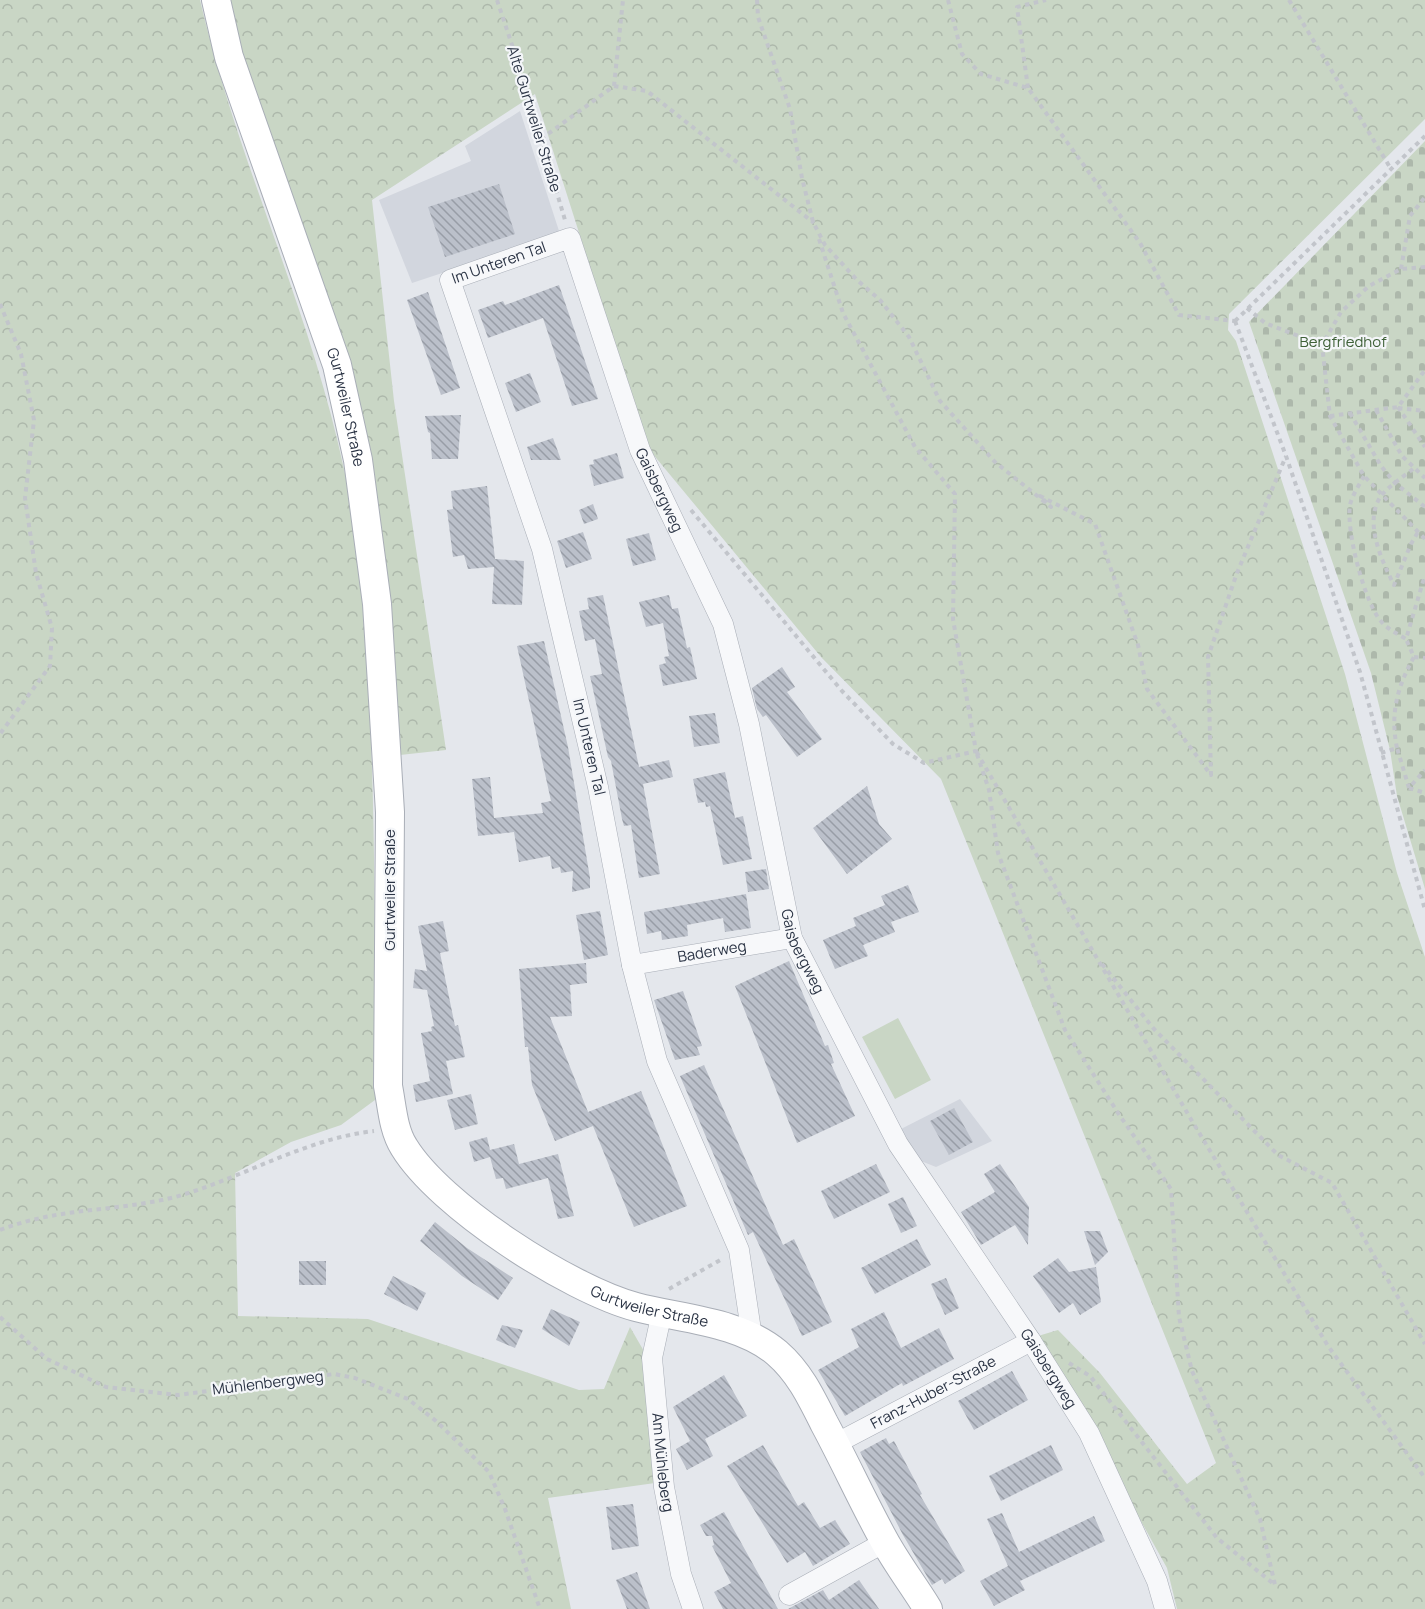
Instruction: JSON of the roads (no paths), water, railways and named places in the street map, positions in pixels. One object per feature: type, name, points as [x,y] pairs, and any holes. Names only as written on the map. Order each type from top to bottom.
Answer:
[{"type":"main road","name":"Gurtweiler Straße","points":[[216,0],[229,57],[337,365],[358,460],[377,604],[390,812],[388,1086],[396,1128],[403,1145],[417,1166],[463,1208],[518,1248],[580,1285],[650,1309],[709,1323],[752,1337],[776,1352],[799,1375],[885,1542],[928,1609]]},
{"type":"street","name":"Gaisbergweg","points":[[570,238],[640,450],[723,624],[749,724],[792,938],[898,1144],[1032,1341],[1089,1433],[1157,1581],[1165,1609]]},
{"type":"street","name":"Im Unteren Tal","points":[[570,238],[450,280],[542,549],[598,787],[632,965],[657,1061],[739,1250],[752,1337]]},
{"type":"street","name":"Baderweg","points":[[632,965],[792,938]]},
{"type":"street","name":"Am Mühleberg","points":[[650,1309],[652,1358],[664,1487],[681,1574],[693,1609]]},
{"type":"street","name":"Franz-Huber-Straße","points":[[836,1444],[1032,1341]]},
{"type":"street","points":[[789,1595],[885,1542]]},
{"type":"park label","name":"Bergfriedhof","points":[[1343,342]]}]
